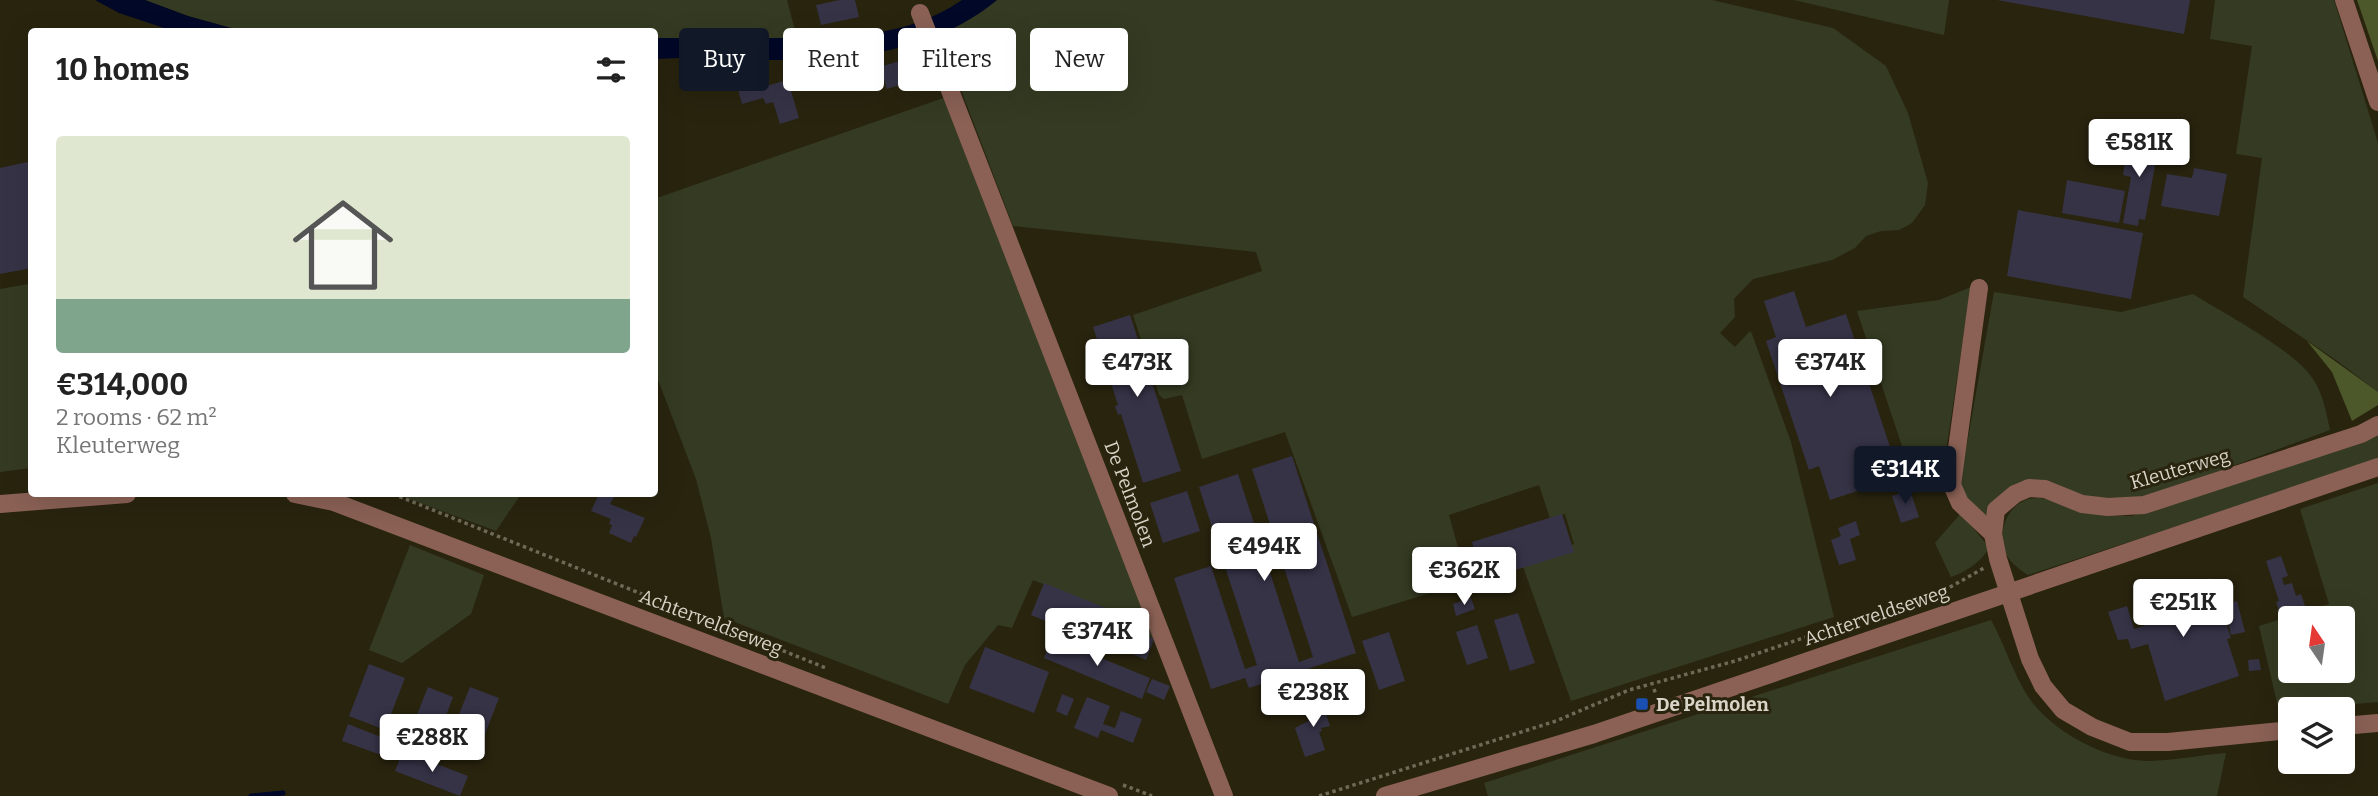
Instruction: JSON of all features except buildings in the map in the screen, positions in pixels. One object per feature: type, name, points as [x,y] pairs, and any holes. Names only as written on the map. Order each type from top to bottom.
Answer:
[{"type":"street","points":[[2344,0],[2378,102]]},
{"type":"street","name":"De Pelmolen","points":[[920,13],[1224,796]]},
{"type":"street","points":[[1979,288],[1952,485],[1960,503],[1993,534],[1998,559],[2030,659],[2043,686],[2063,710],[2092,727],[2130,741],[2168,742],[2278,731]]},
{"type":"street","name":"Kleuterweg","points":[[1993,534],[1996,510],[2015,494],[2029,488],[2045,489],[2082,504],[2108,507],[2144,505],[2378,425]]},
{"type":"street","name":"Achterveldseweg","points":[[1385,796],[1594,734],[2378,467]]},
{"type":"street","points":[[0,504],[89,497]]},
{"type":"street","name":"Achterveldseweg","points":[[310,497],[334,502],[1115,790]]},
{"type":"street","points":[[2355,725],[2378,723]]},
{"type":"path","name":"Achterveldseweg","points":[[400,497],[826,668]]},
{"type":"path","name":"Achterveldseweg","points":[[1319,796],[1556,721],[1629,690],[1735,661],[1945,590],[1998,559]]},
{"type":"path","points":[[1115,790],[1153,796]]},
{"type":"green space","points":[[145,0],[787,0],[794,28],[783,28],[783,38],[769,38],[769,28],[679,28],[679,38],[658,38],[658,28],[231,28]]},
{"type":"green space","points":[[997,0],[1712,0],[1833,28],[1886,66],[1908,113],[1928,183],[1925,205],[1912,223],[1899,230],[1881,231],[1866,236],[1855,248],[1832,260],[1753,279],[1734,299],[1735,317],[1720,333],[1735,347],[1750,331],[1752,334],[1791,442],[1834,617],[1571,701],[1521,561],[1574,544],[1565,514],[1550,518],[1539,485],[1449,515],[1459,551],[1457,574],[1447,588],[1352,617],[1285,432],[1202,459],[1182,395],[1164,399],[1159,395],[1133,315],[1262,271],[1256,252],[1013,226],[961,91],[1016,91],[1016,28],[951,28]]},
{"type":"green space","points":[[1794,0],[1949,0],[1944,35]]},
{"type":"green space","points":[[2215,0],[2334,0],[2378,143],[2378,392],[2243,297],[2262,158],[2236,154],[2252,46],[2210,39]]},
{"type":"green space","points":[[2357,0],[2378,0],[2378,61]]},
{"type":"green space","points":[[949,96],[1154,639],[1119,625],[1122,615],[1033,580],[1012,628],[998,625],[965,665],[948,704],[724,618],[711,538],[696,479],[658,380],[658,198]]},
{"type":"green space","points":[[28,284],[28,468],[0,472],[0,289]]},
{"type":"green space","points":[[1971,287],[1946,451],[1939,463],[1904,452],[1857,311],[1939,300]]},
{"type":"green space","points":[[1994,292],[2121,312],[2193,294],[2275,345],[2304,368],[2319,390],[2330,430],[2152,496],[2095,500],[2046,484],[1987,523],[1959,489]]},
{"type":"green space","points":[[2307,341],[2378,392],[2378,405],[2352,421],[2332,372]]},
{"type":"green space","points":[[2378,431],[2378,460],[2028,575],[2013,564],[2002,543],[2003,528],[2009,514],[2018,504],[2032,498],[2045,499],[2072,508],[2132,516]]},
{"type":"green space","points":[[2378,483],[2378,702],[2355,704],[2355,697],[2278,697],[2278,707],[2259,626],[2278,620],[2278,683],[2356,682],[2356,606],[2323,606],[2329,604],[2300,509]]},
{"type":"green space","points":[[404,497],[519,497],[496,531]]},
{"type":"green space","points":[[1961,513],[1987,545],[1988,550],[1972,566],[1951,577],[1935,543]]},
{"type":"green space","points":[[410,545],[484,575],[471,614],[402,663],[369,650]]},
{"type":"green space","points":[[1991,620],[2023,689],[2051,722],[2081,742],[2129,759],[2155,761],[2226,753],[2217,796],[1488,796],[1484,783]]},
{"type":"water","points":[[95,0],[145,0],[231,28],[164,28],[119,13]]},
{"type":"water","points":[[962,0],[997,0],[953,28],[898,28],[918,22]]},
{"type":"water","points":[[898,28],[898,48],[884,51],[884,31]]},
{"type":"water","points":[[658,38],[679,38],[679,58],[658,59]]},
{"type":"water","points":[[769,38],[783,38],[783,59],[769,60]]},
{"type":"waterway","points":[[251,796],[283,793]]},
{"type":"place","name":"De Pelmolen","points":[[1642,704]]}]
